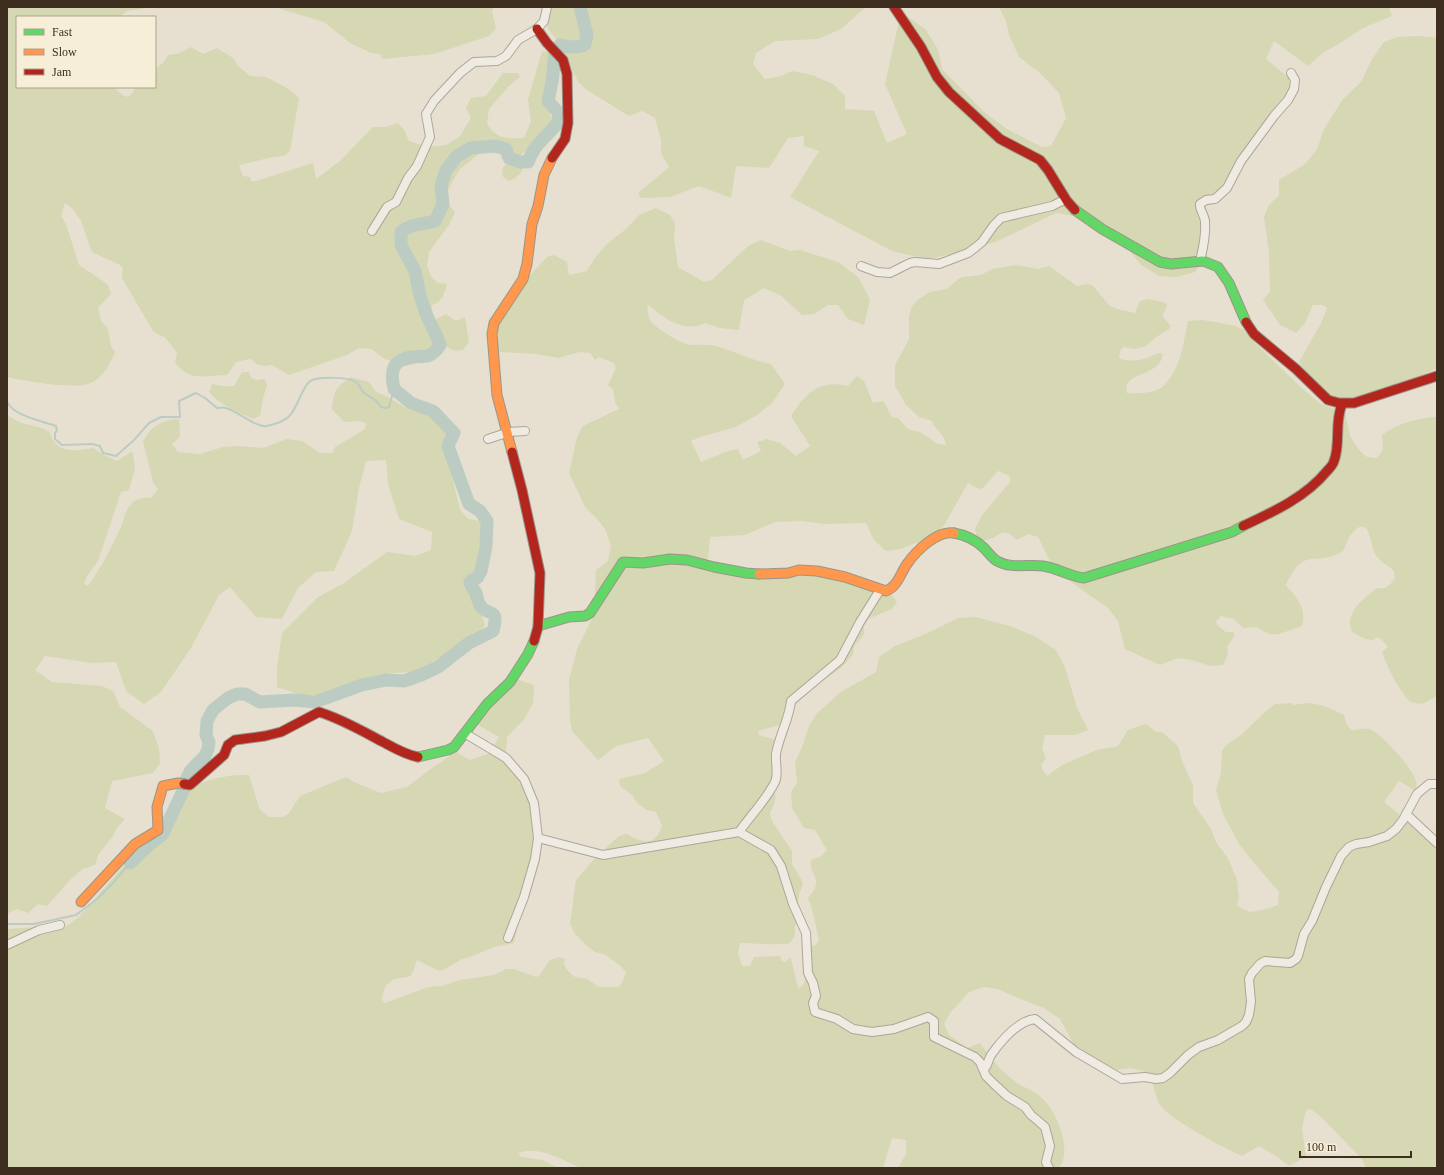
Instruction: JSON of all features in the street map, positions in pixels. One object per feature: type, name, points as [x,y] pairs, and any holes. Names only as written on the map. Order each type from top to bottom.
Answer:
[{"type":"street","points":[[372,231],[387,207],[396,202],[408,178],[417,166],[430,137],[426,114],[434,101],[460,73],[474,62],[497,61],[506,56],[518,40],[537,29],[544,21],[547,7]]},
{"type":"street","points":[[894,7],[915,38],[937,77],[949,92],[1000,139],[1040,160],[1073,208],[1087,219],[1155,260],[1171,264],[1200,261],[1213,264],[1221,270],[1237,300],[1244,320],[1254,334],[1296,368],[1328,400],[1342,404],[1364,400],[1437,376]]},
{"type":"street","points":[[81,902],[135,844],[158,830],[157,808],[162,786],[178,783],[190,785],[224,755],[228,745],[235,740],[281,732],[319,712],[335,717],[396,750],[412,756],[426,755],[454,747],[466,734],[487,704],[504,689],[518,671],[533,645],[538,626],[540,573],[522,490],[497,395],[492,328],[523,279],[527,264],[532,224],[538,206],[544,175],[551,159],[565,139],[567,132],[566,66],[561,56],[551,47],[537,29]]},
{"type":"street","points":[[1200,261],[1204,242],[1205,221],[1200,204],[1206,200],[1215,199],[1227,188],[1241,161],[1274,116],[1288,100],[1294,89],[1295,80],[1291,73]]},
{"type":"street","points":[[861,266],[884,273],[896,271],[910,263],[915,262],[939,264],[963,255],[976,247],[982,242],[1001,218],[1052,206],[1066,199]]},
{"type":"street","points":[[538,626],[569,617],[585,616],[590,613],[623,562],[642,562],[670,559],[687,560],[746,573],[769,574],[788,573],[799,570],[818,571],[845,577],[880,590],[890,590],[914,556],[941,533],[948,532],[975,541],[998,561],[1026,566],[1043,566],[1073,578],[1084,578],[1232,532],[1304,493],[1329,471],[1336,459],[1338,414],[1342,404]]},
{"type":"street","points":[[488,439],[506,433],[525,430]]},
{"type":"street","points":[[739,832],[752,813],[765,798],[775,781],[777,774],[776,754],[790,713],[791,701],[840,660],[860,622],[880,590]]},
{"type":"street","points":[[466,734],[506,758],[524,779],[534,803],[538,838],[535,859],[524,897],[508,938]]},
{"type":"street","points":[[984,1069],[987,1066],[990,1056],[1010,1033],[1019,1024],[1034,1019],[1076,1052],[1122,1079],[1145,1077],[1156,1079],[1164,1078],[1199,1047],[1218,1040],[1242,1026],[1246,1022],[1249,1014],[1250,1002],[1249,979],[1252,973],[1265,961],[1290,964],[1296,959],[1304,934],[1312,921],[1341,856],[1349,847],[1387,836],[1396,829],[1417,794],[1429,784],[1437,784]]},
{"type":"street","points":[[1406,814],[1437,843]]},
{"type":"street","points":[[538,838],[603,855],[739,832],[771,850],[781,866],[793,904],[806,933],[808,973],[813,983],[816,996],[813,1003],[816,1012],[837,1020],[853,1029],[872,1032],[894,1029],[928,1016],[934,1021],[934,1037],[975,1057],[980,1062],[986,1076],[1007,1096],[1025,1108],[1030,1115],[1045,1127],[1049,1137],[1050,1146],[1046,1162],[1048,1168]]},
{"type":"street","points":[[7,945],[39,930],[60,925]]},
{"type":"green space","points":[[7,7],[145,7],[142,9],[127,11],[121,16],[16,16],[16,88],[115,88],[122,95],[128,97],[134,91],[135,88],[156,88],[156,68],[163,63],[168,55],[177,54],[191,47],[203,54],[217,48],[233,58],[239,67],[250,76],[266,77],[289,89],[299,98],[290,151],[284,156],[239,165],[243,176],[250,177],[252,182],[313,163],[316,179],[340,161],[373,127],[385,127],[398,123],[404,130],[409,141],[428,147],[446,145],[460,136],[471,118],[466,108],[471,98],[486,96],[503,73],[518,73],[520,77],[508,87],[489,109],[487,124],[495,133],[503,137],[524,138],[531,121],[528,100],[542,51],[552,53],[558,60],[554,92],[548,107],[552,119],[550,126],[538,141],[521,155],[522,171],[518,176],[509,181],[503,177],[502,169],[512,156],[509,149],[502,147],[484,150],[459,170],[448,190],[448,204],[455,212],[449,225],[429,252],[427,266],[432,278],[438,283],[447,284],[441,299],[432,305],[430,314],[434,320],[446,314],[456,321],[465,317],[469,342],[463,350],[455,351],[445,346],[435,359],[406,366],[385,359],[371,349],[359,348],[347,355],[289,375],[272,365],[264,366],[257,364],[250,359],[236,362],[227,375],[198,376],[186,373],[180,369],[175,362],[177,353],[165,337],[153,331],[122,278],[123,269],[120,265],[92,252],[81,221],[73,209],[65,203],[61,216],[66,224],[79,265],[108,285],[111,294],[98,308],[101,321],[108,329],[111,346],[115,352],[108,366],[101,375],[93,382],[88,384],[71,386],[7,377]]},
{"type":"green space","points":[[274,7],[494,7],[492,12],[496,28],[489,36],[434,54],[383,59],[380,54],[371,53],[350,43],[324,22]]},
{"type":"green space","points":[[543,7],[866,7],[841,29],[818,39],[775,41],[756,53],[753,64],[765,79],[781,76],[792,71],[812,75],[833,84],[845,96],[845,109],[874,111],[887,143],[907,134],[885,84],[899,21],[904,14],[925,29],[938,49],[942,69],[984,112],[1007,129],[1042,147],[1051,146],[1066,118],[1059,93],[1040,73],[1019,57],[1009,35],[1006,21],[1000,9],[996,7],[1389,7],[1392,16],[1363,28],[1324,52],[1308,66],[1274,41],[1266,59],[1289,78],[1289,92],[1284,101],[1206,206],[1200,224],[1199,266],[1195,272],[1177,277],[1159,276],[1140,264],[1129,250],[1073,216],[1056,213],[998,241],[962,252],[927,259],[892,251],[790,197],[819,151],[804,146],[804,136],[788,138],[769,168],[736,166],[731,198],[699,186],[670,197],[641,198],[638,193],[669,167],[661,153],[661,140],[655,118],[642,111],[629,116],[587,90],[579,83],[556,39],[548,29]]},
{"type":"green space","points":[[1418,36],[1437,38],[1437,368],[1413,379],[1349,399],[1336,400],[1313,382],[1299,362],[1321,323],[1327,308],[1322,305],[1313,305],[1305,323],[1296,333],[1280,325],[1263,300],[1270,291],[1269,253],[1264,217],[1269,205],[1279,195],[1279,180],[1305,164],[1317,149],[1324,129],[1343,99],[1361,82],[1372,59],[1384,42],[1397,37]]},
{"type":"green space","points":[[656,208],[670,215],[675,223],[674,239],[678,267],[704,282],[712,280],[748,246],[761,240],[790,251],[800,250],[838,262],[859,278],[870,300],[864,325],[848,319],[838,305],[828,305],[814,314],[802,315],[780,295],[764,288],[744,300],[739,330],[720,328],[705,323],[693,326],[681,325],[670,321],[647,305],[650,320],[669,336],[687,344],[715,346],[771,364],[785,384],[772,403],[757,415],[736,427],[691,441],[701,462],[725,452],[738,449],[743,460],[761,451],[757,442],[767,439],[780,443],[796,456],[810,446],[791,416],[802,401],[821,386],[838,384],[848,386],[857,376],[864,381],[873,403],[883,401],[892,417],[898,418],[908,429],[920,432],[938,444],[946,445],[944,437],[932,421],[919,417],[906,405],[895,386],[895,365],[909,339],[909,316],[912,306],[919,299],[930,292],[947,289],[958,279],[963,277],[981,275],[992,269],[1016,265],[1038,269],[1049,266],[1077,286],[1087,284],[1093,286],[1109,305],[1117,309],[1135,313],[1140,301],[1149,299],[1166,303],[1167,306],[1162,316],[1171,326],[1169,329],[1146,346],[1135,349],[1124,347],[1121,349],[1119,356],[1121,359],[1132,361],[1141,360],[1159,353],[1163,354],[1160,362],[1155,367],[1130,381],[1127,386],[1127,393],[1149,392],[1158,390],[1162,387],[1172,375],[1179,361],[1188,321],[1202,320],[1236,326],[1244,330],[1257,345],[1304,390],[1321,404],[1345,413],[1350,436],[1359,450],[1367,457],[1377,458],[1383,450],[1382,435],[1395,427],[1408,422],[1437,417],[1437,696],[1422,704],[1410,702],[1397,685],[1382,652],[1388,647],[1383,641],[1378,637],[1373,640],[1365,639],[1352,632],[1350,622],[1356,607],[1377,588],[1388,586],[1395,578],[1394,571],[1381,561],[1375,554],[1369,533],[1365,527],[1359,527],[1350,535],[1343,551],[1331,557],[1304,561],[1293,572],[1286,585],[1297,599],[1302,609],[1302,626],[1279,634],[1269,634],[1256,627],[1243,628],[1234,619],[1221,616],[1216,621],[1218,626],[1226,632],[1233,632],[1235,635],[1227,647],[1228,654],[1223,665],[1211,666],[1178,658],[1160,665],[1125,649],[1118,621],[1108,608],[1071,582],[1050,561],[1038,537],[1028,534],[1017,540],[1008,533],[1001,533],[992,539],[977,539],[975,528],[983,514],[1010,482],[1010,476],[998,471],[983,488],[979,489],[968,483],[943,527],[924,540],[901,549],[886,551],[874,540],[866,523],[824,524],[802,521],[775,522],[745,535],[710,537],[707,569],[812,574],[890,593],[897,602],[892,609],[868,619],[864,627],[864,634],[854,646],[853,655],[841,668],[814,687],[796,704],[792,714],[783,724],[758,731],[759,735],[776,740],[780,749],[781,756],[774,791],[775,800],[770,813],[772,821],[792,851],[792,864],[803,885],[799,894],[798,905],[801,912],[799,923],[795,925],[795,935],[790,943],[740,943],[738,953],[742,966],[750,966],[754,957],[780,956],[782,961],[786,962],[791,958],[798,988],[803,986],[805,980],[804,951],[810,946],[816,945],[819,940],[808,898],[816,886],[811,860],[821,856],[827,850],[815,830],[804,828],[792,808],[791,792],[797,783],[795,762],[803,745],[809,726],[817,713],[841,692],[876,672],[879,657],[895,646],[928,633],[958,618],[975,617],[1010,626],[1036,637],[1056,650],[1065,667],[1077,708],[1088,730],[1075,735],[1045,735],[1042,748],[1046,758],[1041,765],[1047,776],[1062,765],[1097,750],[1118,746],[1128,730],[1146,724],[1156,732],[1162,732],[1178,746],[1182,761],[1193,785],[1193,803],[1211,829],[1217,844],[1228,858],[1237,880],[1239,897],[1237,906],[1250,912],[1267,909],[1278,905],[1279,892],[1239,844],[1223,814],[1216,790],[1221,773],[1222,751],[1226,745],[1241,735],[1275,704],[1291,703],[1294,705],[1308,703],[1320,705],[1344,715],[1346,723],[1351,730],[1365,728],[1381,737],[1403,760],[1414,775],[1416,781],[1416,791],[1399,781],[1384,802],[1437,847],[1437,1168],[1366,1168],[1361,1158],[1319,1115],[1310,1109],[1306,1110],[1302,1128],[1306,1157],[1289,1166],[1259,1146],[1242,1156],[1198,1133],[1165,1111],[1160,1105],[1154,1090],[1150,1073],[1131,1068],[1117,1070],[1097,1061],[1073,1043],[1060,1019],[1044,1008],[998,989],[984,987],[969,992],[950,1013],[944,1024],[949,1035],[967,1048],[980,1043],[995,1063],[1008,1076],[1044,1100],[1056,1118],[1063,1139],[1063,1160],[1059,1168],[898,1168],[906,1154],[906,1140],[892,1138],[883,1168],[581,1168],[550,1154],[526,1151],[518,1153],[521,1157],[543,1160],[558,1168],[7,1168],[7,929],[39,927],[56,931],[65,927],[79,917],[128,861],[159,841],[186,788],[209,780],[249,775],[260,810],[269,817],[283,817],[289,813],[300,796],[346,777],[356,783],[381,793],[407,787],[456,752],[470,760],[490,753],[499,737],[475,723],[516,679],[534,685],[533,703],[525,718],[507,737],[506,761],[515,773],[531,804],[535,846],[514,943],[494,947],[462,959],[439,971],[417,960],[411,975],[396,979],[388,984],[382,995],[382,1000],[385,1003],[428,987],[442,986],[460,980],[494,975],[506,969],[514,969],[536,977],[539,976],[550,960],[560,957],[565,959],[564,964],[567,970],[575,977],[587,979],[599,987],[618,987],[622,983],[626,972],[606,955],[595,952],[587,946],[575,934],[570,924],[576,880],[594,859],[619,836],[627,834],[638,840],[648,841],[656,837],[662,826],[656,812],[647,810],[637,803],[632,795],[620,786],[619,779],[645,773],[664,761],[648,738],[616,746],[598,760],[572,731],[570,720],[569,680],[577,649],[594,615],[596,570],[608,561],[611,546],[605,529],[585,507],[569,473],[577,437],[583,426],[619,409],[615,402],[613,389],[608,385],[616,368],[614,363],[599,357],[595,360],[590,353],[580,352],[559,358],[536,354],[499,352],[497,347],[498,321],[533,272],[547,257],[554,255],[567,262],[569,275],[587,271],[595,258],[608,243],[626,229],[639,215]]},
{"type":"green space","points":[[242,372],[249,372],[251,378],[257,380],[265,379],[267,386],[260,416],[253,419],[218,401],[209,392],[212,384],[234,386]]},
{"type":"green space","points":[[351,377],[369,382],[376,392],[388,397],[408,409],[434,417],[446,430],[447,455],[460,510],[469,519],[480,521],[481,532],[478,563],[472,574],[468,590],[481,613],[485,625],[478,634],[416,672],[392,673],[321,695],[301,695],[277,687],[277,669],[282,633],[318,597],[344,583],[387,552],[415,556],[431,550],[432,532],[399,519],[388,484],[386,460],[366,461],[359,488],[352,531],[334,571],[316,572],[298,588],[282,619],[256,617],[230,587],[219,595],[191,648],[161,692],[144,704],[126,691],[116,662],[92,663],[45,656],[35,670],[52,682],[102,686],[113,691],[120,707],[153,731],[159,748],[160,763],[153,773],[112,781],[105,808],[125,819],[116,829],[114,835],[98,855],[95,865],[83,869],[70,880],[47,906],[38,904],[28,913],[17,909],[7,914],[7,416],[22,423],[39,427],[50,432],[56,444],[61,448],[79,450],[93,448],[117,461],[131,452],[133,453],[135,468],[129,490],[121,492],[98,561],[87,576],[84,584],[88,586],[109,551],[130,505],[139,499],[151,498],[158,489],[153,482],[143,442],[153,428],[162,422],[179,419],[180,437],[172,444],[178,452],[200,454],[223,447],[237,446],[263,448],[287,439],[302,441],[320,453],[332,453],[335,447],[365,429],[366,423],[360,421],[344,422],[332,409],[336,390]]},
{"type":"waterway","points":[[130,863],[151,843],[162,835],[191,770],[205,756],[208,749],[209,742],[206,735],[207,721],[213,710],[228,698],[237,694],[245,694],[260,702],[294,700],[315,702],[362,685],[386,680],[404,681],[438,667],[469,643],[493,631],[495,623],[494,615],[483,609],[480,605],[470,582],[477,578],[481,571],[486,547],[487,521],[480,511],[469,504],[448,446],[454,433],[433,411],[411,403],[394,389],[392,377],[396,364],[405,358],[428,356],[435,352],[440,345],[420,296],[415,271],[401,245],[401,232],[409,227],[435,221],[443,204],[441,186],[446,170],[457,156],[471,148],[495,146],[506,149],[509,158],[520,162],[528,162],[534,149],[559,121],[558,112],[548,101],[553,78],[556,52],[560,45],[576,47],[585,44],[587,35],[580,7]]},
{"type":"waterway","points":[[7,401],[15,411],[36,420],[56,426],[57,430],[55,433],[55,439],[62,445],[92,444],[100,446],[103,453],[116,456],[134,440],[149,423],[161,417],[180,417],[179,401],[196,393],[217,408],[226,408],[236,412],[252,422],[267,426],[285,420],[292,413],[305,387],[312,380],[332,378],[352,380],[359,385],[363,392],[375,400],[381,407],[385,408],[389,407],[394,389]]},
{"type":"waterway","points":[[7,924],[34,924],[76,915],[97,899],[130,863]]},
{"type":"traffic: fast","points":[[1075,210],[1102,229],[1160,262],[1171,264],[1203,261],[1218,267],[1229,283],[1246,322]]},
{"type":"traffic: fast","points":[[954,533],[974,540],[981,545],[995,560],[1002,563],[1014,566],[1043,566],[1084,578],[1232,532],[1243,526]]},
{"type":"traffic: fast","points":[[538,626],[569,617],[585,616],[590,613],[623,562],[643,563],[670,559],[687,560],[714,567],[759,574]]},
{"type":"traffic: fast","points":[[418,757],[448,750],[454,747],[487,704],[510,682],[528,654],[534,641]]},
{"type":"traffic: slow","points":[[512,452],[497,395],[492,334],[494,323],[523,279],[527,264],[532,224],[538,206],[544,175],[552,158]]},
{"type":"traffic: slow","points":[[759,574],[788,573],[799,570],[817,571],[845,577],[886,591],[896,583],[907,564],[928,542],[941,535],[954,533]]},
{"type":"traffic: slow","points":[[81,902],[135,844],[158,830],[157,807],[163,786],[178,783],[184,784]]},
{"type":"traffic: jam","points":[[894,7],[921,47],[937,77],[949,92],[1000,139],[1040,160],[1067,201],[1075,210]]},
{"type":"traffic: jam","points":[[537,29],[547,43],[563,60],[567,74],[568,123],[565,139],[552,158]]},
{"type":"traffic: jam","points":[[1246,322],[1254,334],[1296,369],[1328,400],[1339,403],[1354,403],[1437,376]]},
{"type":"traffic: jam","points":[[1243,526],[1299,496],[1319,480],[1331,466],[1334,462],[1336,454],[1338,419],[1342,404]]},
{"type":"traffic: jam","points":[[512,452],[540,573],[538,627],[534,641]]},
{"type":"traffic: jam","points":[[184,784],[190,785],[224,755],[228,745],[235,740],[281,732],[319,712],[344,722],[400,751],[418,757]]}]
